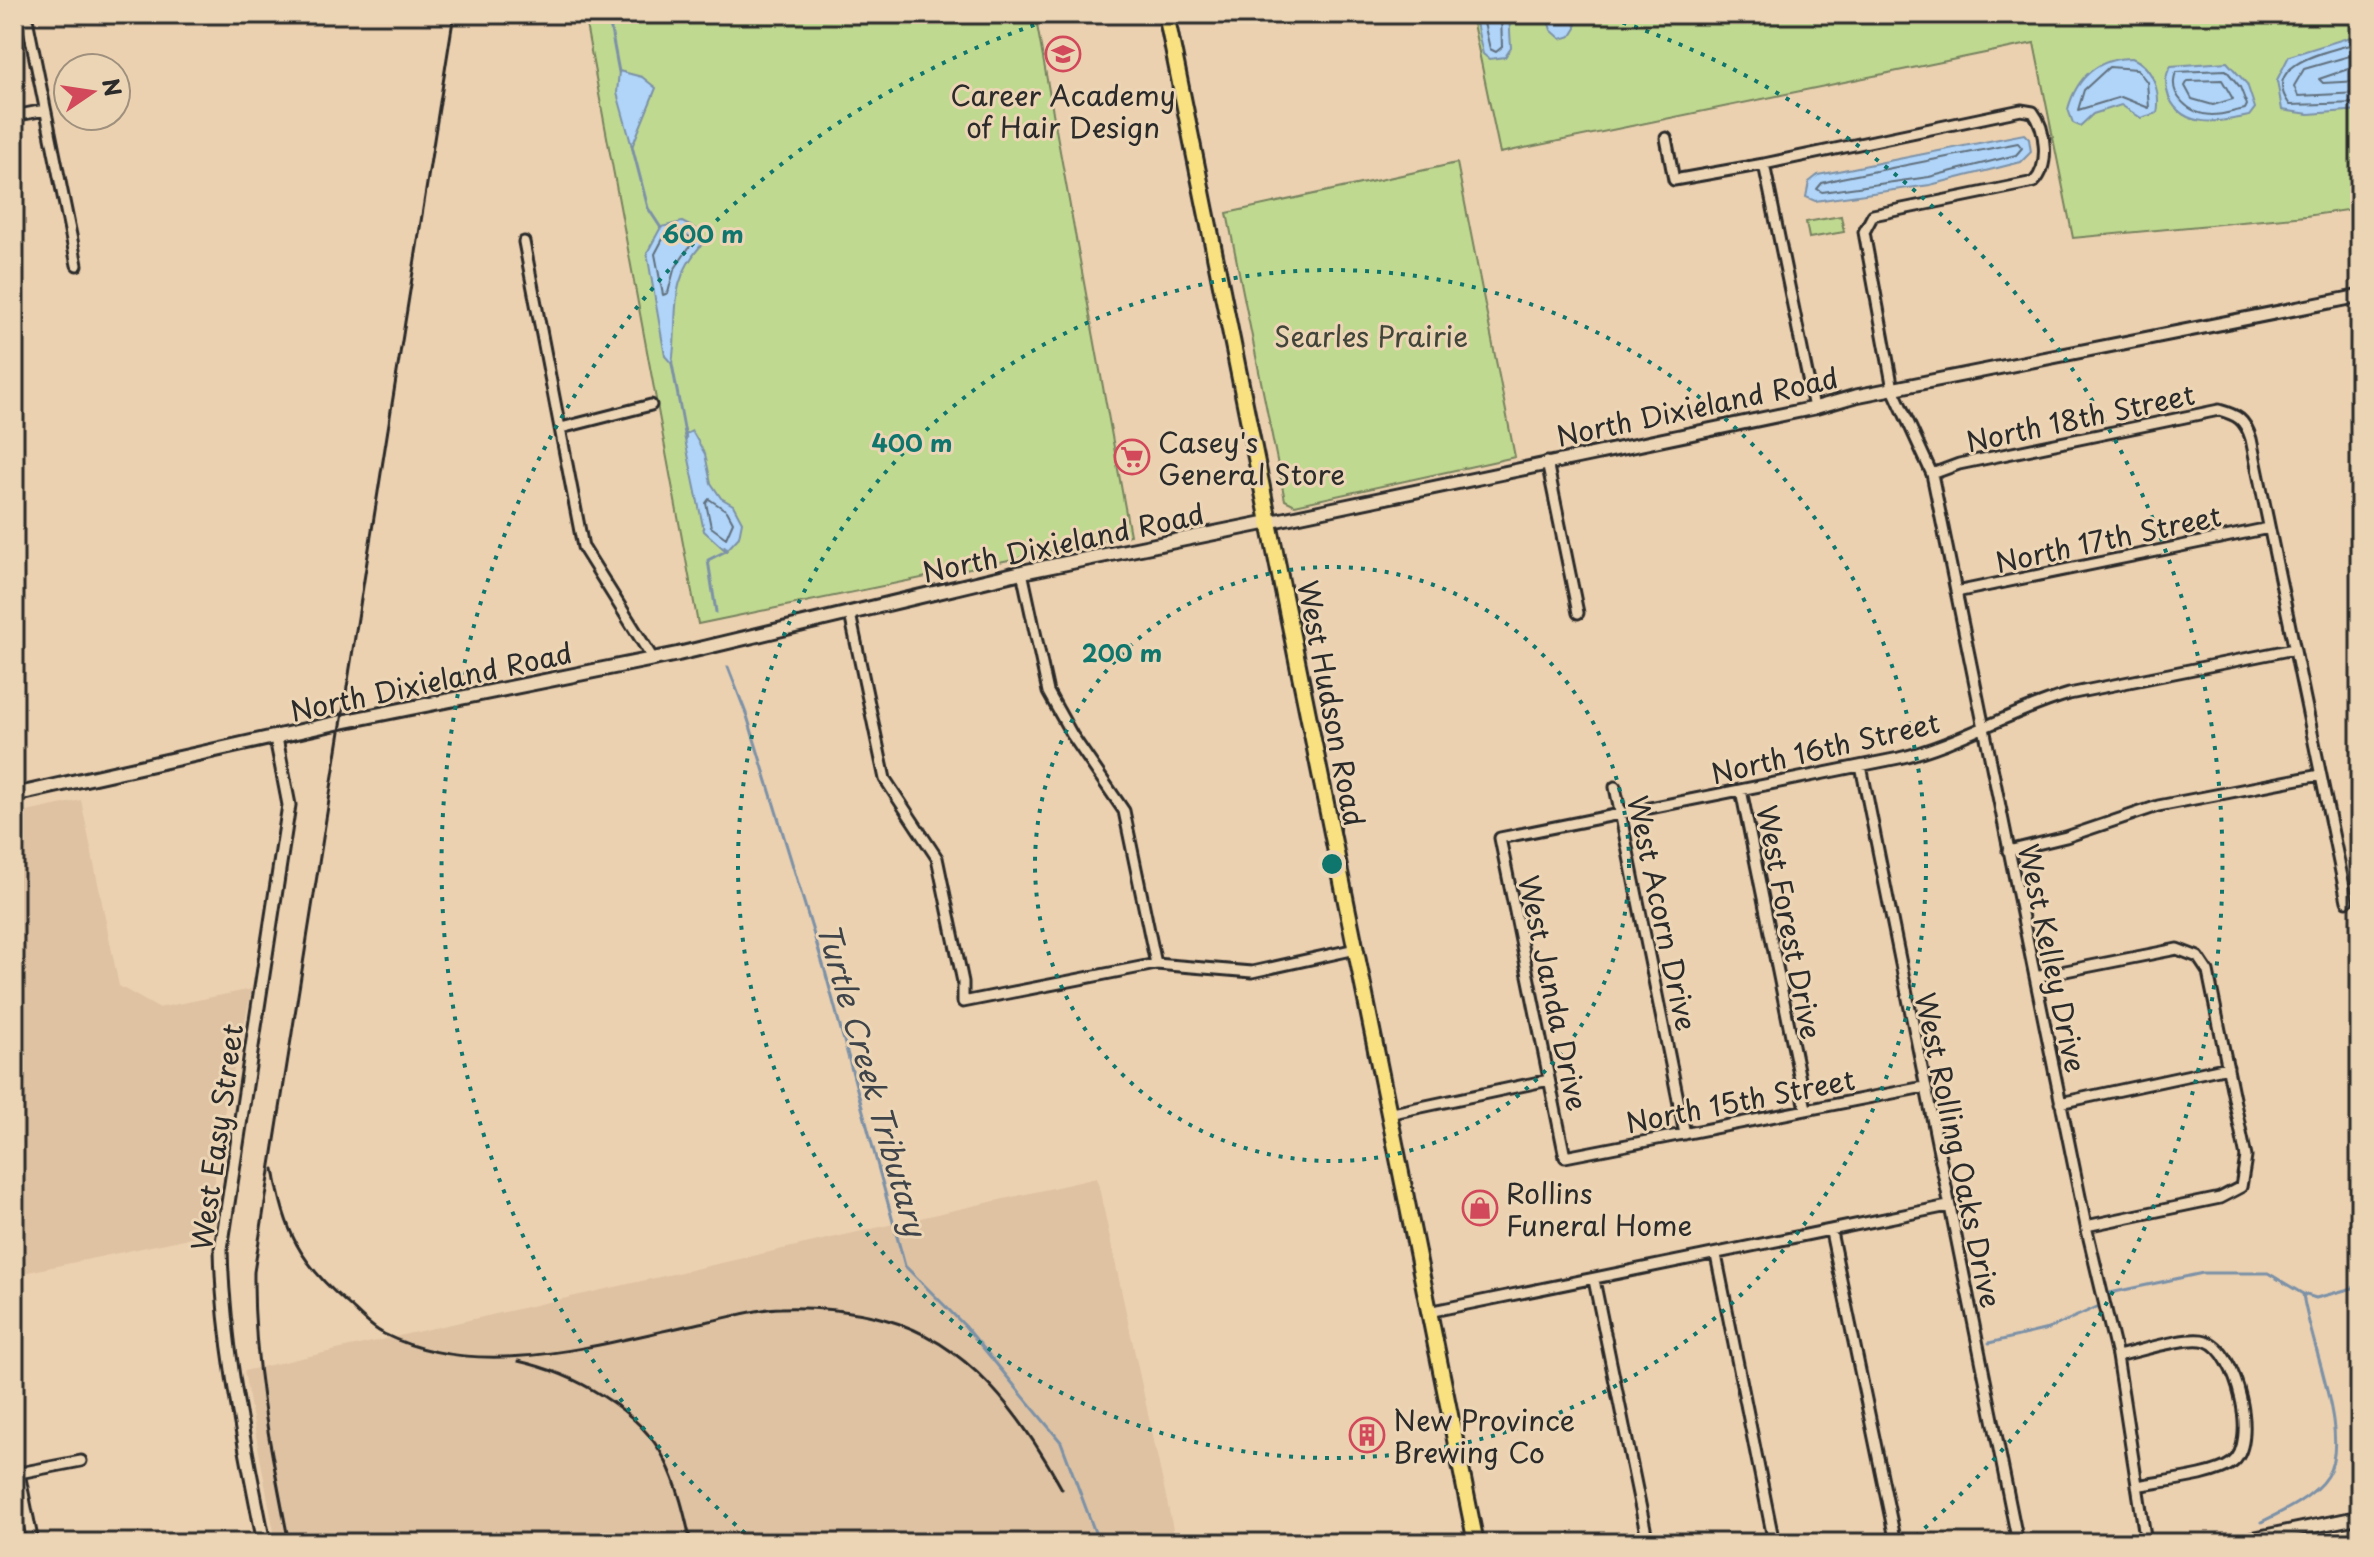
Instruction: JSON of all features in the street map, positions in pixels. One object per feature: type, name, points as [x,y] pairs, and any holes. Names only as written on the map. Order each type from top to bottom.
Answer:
[{"type":"highway","name":"West Hudson Road","points":[[1166,14],[1476,1543]]},
{"type":"main road","name":"North Dixieland Road","points":[[14,795],[653,659],[1022,572],[1269,522]]},
{"type":"street","points":[[26,14],[77,265]]},
{"type":"street","points":[[14,116],[45,110]]},
{"type":"street","name":"West Kelley Drive","points":[[1764,164],[2021,110],[2033,112],[2039,121],[2042,167],[2034,182],[1873,215],[1866,222],[1867,252],[1893,389],[1932,474],[2060,1103],[2117,1356],[2146,1543]]},
{"type":"street","points":[[1666,138],[1674,180],[1764,164],[1814,408]]},
{"type":"street","points":[[524,242],[583,547],[653,659]]},
{"type":"street","name":"North Dixieland Road","points":[[1269,522],[1893,389],[2360,296]]},
{"type":"street","points":[[561,428],[651,405]]},
{"type":"street","name":"North 18th Street","points":[[1932,474],[1959,464],[2219,410],[2238,416],[2247,426],[2269,528]]},
{"type":"street","points":[[1547,462],[1578,613]]},
{"type":"street","points":[[2269,528],[2347,901]]},
{"type":"street","name":"North 17th Street","points":[[1956,592],[2269,528]]},
{"type":"street","points":[[1022,572],[1048,692],[1072,735],[1124,811],[1156,964]]},
{"type":"street","points":[[850,614],[885,779],[937,858],[963,982],[963,1002],[1156,964],[1252,972],[1356,949]]},
{"type":"street","name":"North 16th Street","points":[[1500,838],[1861,766],[1941,747],[2069,694],[2294,649]]},
{"type":"street","name":"West Easy Street","points":[[264,1543],[235,1393],[222,1300],[221,1249],[289,805],[276,738]]},
{"type":"street","name":"West Rolling Oaks Drive","points":[[1861,766],[2018,1543]]},
{"type":"street","points":[[2008,851],[2066,837],[2158,806],[2320,775]]},
{"type":"street","name":"West Acorn Drive","points":[[1615,787],[1685,1134]]},
{"type":"street","name":"West Forest Drive","points":[[1741,790],[1806,1109]]},
{"type":"street","name":"West Janda Drive","points":[[1500,838],[1565,1157]]},
{"type":"street","points":[[2035,977],[2177,949],[2189,951],[2208,972],[2228,1067],[2247,1164],[2241,1187],[2220,1198],[2086,1226]]},
{"type":"street","points":[[2060,1103],[2228,1067]]},
{"type":"street","points":[[1388,1114],[1549,1080]]},
{"type":"street","name":"North 15th Street","points":[[1565,1157],[1924,1087]]},
{"type":"street","points":[[1428,1312],[1948,1206]]},
{"type":"street","points":[[1831,1232],[1896,1543]]},
{"type":"street","points":[[1716,1255],[1774,1543]]},
{"type":"street","points":[[1594,1280],[1648,1543]]},
{"type":"street","points":[[2117,1356],[2194,1340],[2216,1345],[2225,1353],[2233,1371],[2246,1434],[2240,1455],[2218,1470],[2137,1486]]},
{"type":"street","points":[[33,1543],[16,1474],[81,1461]]},
{"type":"street","points":[[2231,1543],[2360,1517]]},
{"type":"shaded area","points":[[81,800],[119,986],[158,1008],[252,989],[216,1149],[213,1233],[14,1275],[14,815]]},
{"type":"shaded area","points":[[1097,1178],[1176,1543],[276,1543],[244,1371]]},
{"type":"green space","points":[[584,14],[1035,14],[1130,535],[698,624]]},
{"type":"green space","points":[[1471,14],[2360,14],[2360,208],[2073,238],[2034,43],[1500,153]]},
{"type":"green space","name":"Searles Prairie","points":[[1457,163],[1515,457],[1295,505],[1285,500],[1227,213]]},
{"type":"green space","points":[[1841,216],[1844,232],[1809,238],[1806,222]]},
{"type":"water","points":[[1474,14],[1509,14],[1511,48],[1505,57],[1489,59],[1483,54]]},
{"type":"water","points":[[1546,14],[1575,14],[1576,28],[1571,36],[1561,39],[1551,30]]},
{"type":"water","points":[[2360,34],[2360,110],[2309,114],[2282,110],[2277,80],[2289,56]]},
{"type":"water","points":[[2132,58],[2145,67],[2154,81],[2158,97],[2157,113],[2141,118],[2121,105],[2093,114],[2080,126],[2073,123],[2068,109],[2084,78],[2109,61]]},
{"type":"water","points":[[2227,62],[2247,84],[2255,108],[2249,116],[2204,121],[2184,115],[2175,108],[2166,85],[2171,66]]},
{"type":"water","points":[[619,71],[642,77],[656,88],[632,147],[617,93]]},
{"type":"water","points":[[2024,134],[2029,139],[2031,152],[2021,162],[1930,185],[1815,201],[1806,197],[1809,182],[1818,175]]},
{"type":"water","points":[[682,222],[698,230],[705,241],[692,256],[679,285],[672,364],[665,356],[647,253],[661,227]]},
{"type":"water","points":[[692,431],[705,454],[711,483],[721,498],[733,505],[742,522],[739,537],[726,551],[704,531],[684,435]]},
{"type":"waterway","name":"Turtle Creek Tributary","points":[[608,14],[619,72]]},
{"type":"waterway","name":"Turtle Creek Tributary","points":[[632,146],[648,208],[661,228]]},
{"type":"waterway","name":"Turtle Creek Tributary","points":[[672,364],[686,439]]},
{"type":"waterway","name":"Turtle Creek Tributary","points":[[716,612],[708,560],[726,551],[725,547]]},
{"type":"waterway","name":"Turtle Creek Tributary","points":[[728,667],[747,716],[825,971],[905,1266],[965,1326],[1061,1442],[1099,1543]]},
{"type":"waterway","points":[[2110,1293],[2203,1273],[2268,1273],[2303,1294],[2316,1298],[2360,1286]]},
{"type":"waterway","points":[[2261,1522],[2314,1491],[2327,1476],[2333,1459],[2335,1438],[2332,1414],[2303,1294]]},
{"type":"waterway","points":[[1989,1343],[2048,1329],[2097,1307]]},
{"type":"railway","points":[[289,1543],[260,1375],[254,1272],[454,14]]},
{"type":"railway","points":[[274,1169],[289,1228],[306,1259],[331,1288],[384,1334],[423,1349],[463,1356],[504,1357],[588,1347],[772,1308],[846,1311],[872,1316],[914,1330],[942,1345],[967,1364],[1011,1409],[1062,1489]]},
{"type":"railway","points":[[518,1361],[581,1384],[639,1424],[670,1470],[691,1543]]},
{"type":"place","name":"Career Academy of Hair Design","points":[[1063,54]]},
{"type":"place","name":"Casey's General Store","points":[[1132,457]]},
{"type":"place","name":"Rollins Funeral Home","points":[[1480,1208]]},
{"type":"place","name":"New Province Brewing Co","points":[[1367,1435]]}]
